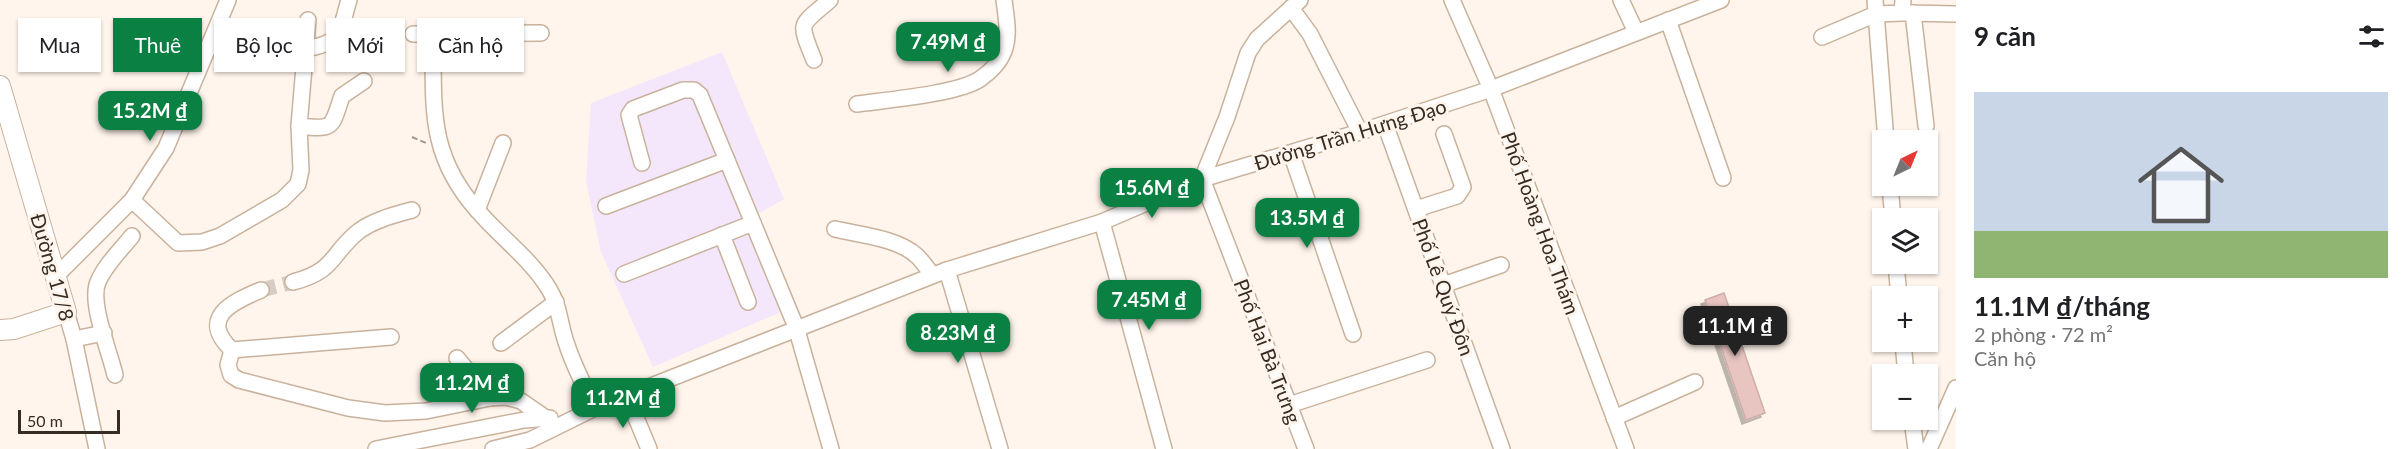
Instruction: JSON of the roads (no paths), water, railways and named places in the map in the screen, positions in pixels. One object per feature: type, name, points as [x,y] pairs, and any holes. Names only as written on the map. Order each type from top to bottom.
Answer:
[{"type":"main road","name":"Đường 17/8","points":[[1,91],[57,275],[66,312]]},
{"type":"main road","points":[[5,333],[66,312]]},
{"type":"street","points":[[57,275],[132,200],[165,148],[228,0]]},
{"type":"street","points":[[314,48],[326,46],[335,40],[349,0]]},
{"type":"street","points":[[814,60],[802,30],[804,23],[830,0]]},
{"type":"street","points":[[857,104],[952,89],[979,80],[994,66],[1004,51],[1008,32],[1004,0]]},
{"type":"street","name":"Phố Hoàng Hoa Thám","points":[[1452,0],[1491,89],[1614,418],[1621,448]]},
{"type":"street","points":[[1621,0],[1636,32]]},
{"type":"street","name":"Đường Trần Hưng Đạo","points":[[493,449],[530,440],[595,408],[932,275],[1101,222],[1202,179],[1360,132],[1491,89],[1721,0]]},
{"type":"street","points":[[1202,179],[1227,117],[1248,53],[1257,39],[1295,4],[1360,132]]},
{"type":"street","points":[[1875,7],[1885,130]]},
{"type":"street","points":[[1822,37],[1875,7],[1956,14]]},
{"type":"street","points":[[1906,9],[1926,126]]},
{"type":"street","points":[[1668,20],[1723,178]]},
{"type":"street","points":[[524,33],[541,33]]},
{"type":"street","points":[[413,34],[417,34]]},
{"type":"street","points":[[132,200],[178,243],[202,242],[220,236],[282,200],[298,184],[301,170],[299,126],[303,72]]},
{"type":"street","points":[[434,72],[435,125],[440,148],[451,176],[477,210],[537,272],[556,302],[572,361],[595,408]]},
{"type":"street","points":[[299,126],[324,128],[329,126],[337,116],[342,96],[364,81]]},
{"type":"street","points":[[642,163],[629,115],[633,109],[683,90],[694,90],[700,95],[796,327],[831,449]]},
{"type":"street","name":"Phố Lê Quý Đôn","points":[[1385,124],[1502,449]]},
{"type":"street","points":[[1416,209],[1457,196],[1463,187],[1444,134]]},
{"type":"street","points":[[477,210],[504,143]]},
{"type":"street","points":[[1291,153],[1353,334]]},
{"type":"street","points":[[606,206],[727,160]]},
{"type":"street","name":"Phố Hai Bà Trưng","points":[[1202,179],[1305,449]]},
{"type":"street","points":[[293,282],[325,269],[346,243],[361,230],[383,219],[412,210]]},
{"type":"street","points":[[1101,222],[1164,449]]},
{"type":"street","points":[[624,274],[753,223]]},
{"type":"street","points":[[835,230],[908,249],[916,255],[932,275]]},
{"type":"street","points":[[722,235],[748,302]]},
{"type":"street","points":[[115,375],[96,297],[97,285],[105,270],[132,236]]},
{"type":"street","points":[[1443,285],[1501,265]]},
{"type":"street","points":[[947,270],[1000,449]]},
{"type":"street","points":[[261,290],[227,306],[220,316],[217,330],[222,341],[232,350],[391,337]]},
{"type":"street","points":[[501,343],[556,302]]},
{"type":"street","name":"Đường 17/8","points":[[66,312],[74,339],[97,449]]},
{"type":"street","points":[[74,339],[104,333]]},
{"type":"street","points":[[232,350],[228,366],[231,375],[239,380],[348,408],[386,413],[426,411],[506,397],[520,401],[547,419]]},
{"type":"street","points":[[457,358],[490,398]]},
{"type":"street","points":[[1288,405],[1427,360]]},
{"type":"street","points":[[1614,418],[1695,382]]},
{"type":"street","points":[[1929,449],[1956,388]]},
{"type":"street","points":[[627,396],[649,449]]},
{"type":"street","name":"Đường Trần Hưng Đạo","points":[[376,449],[524,420],[574,417]]},
{"type":"street","points":[[1913,430],[1916,449]]},
{"type":"tunnel","points":[[261,290],[293,282]]}]
